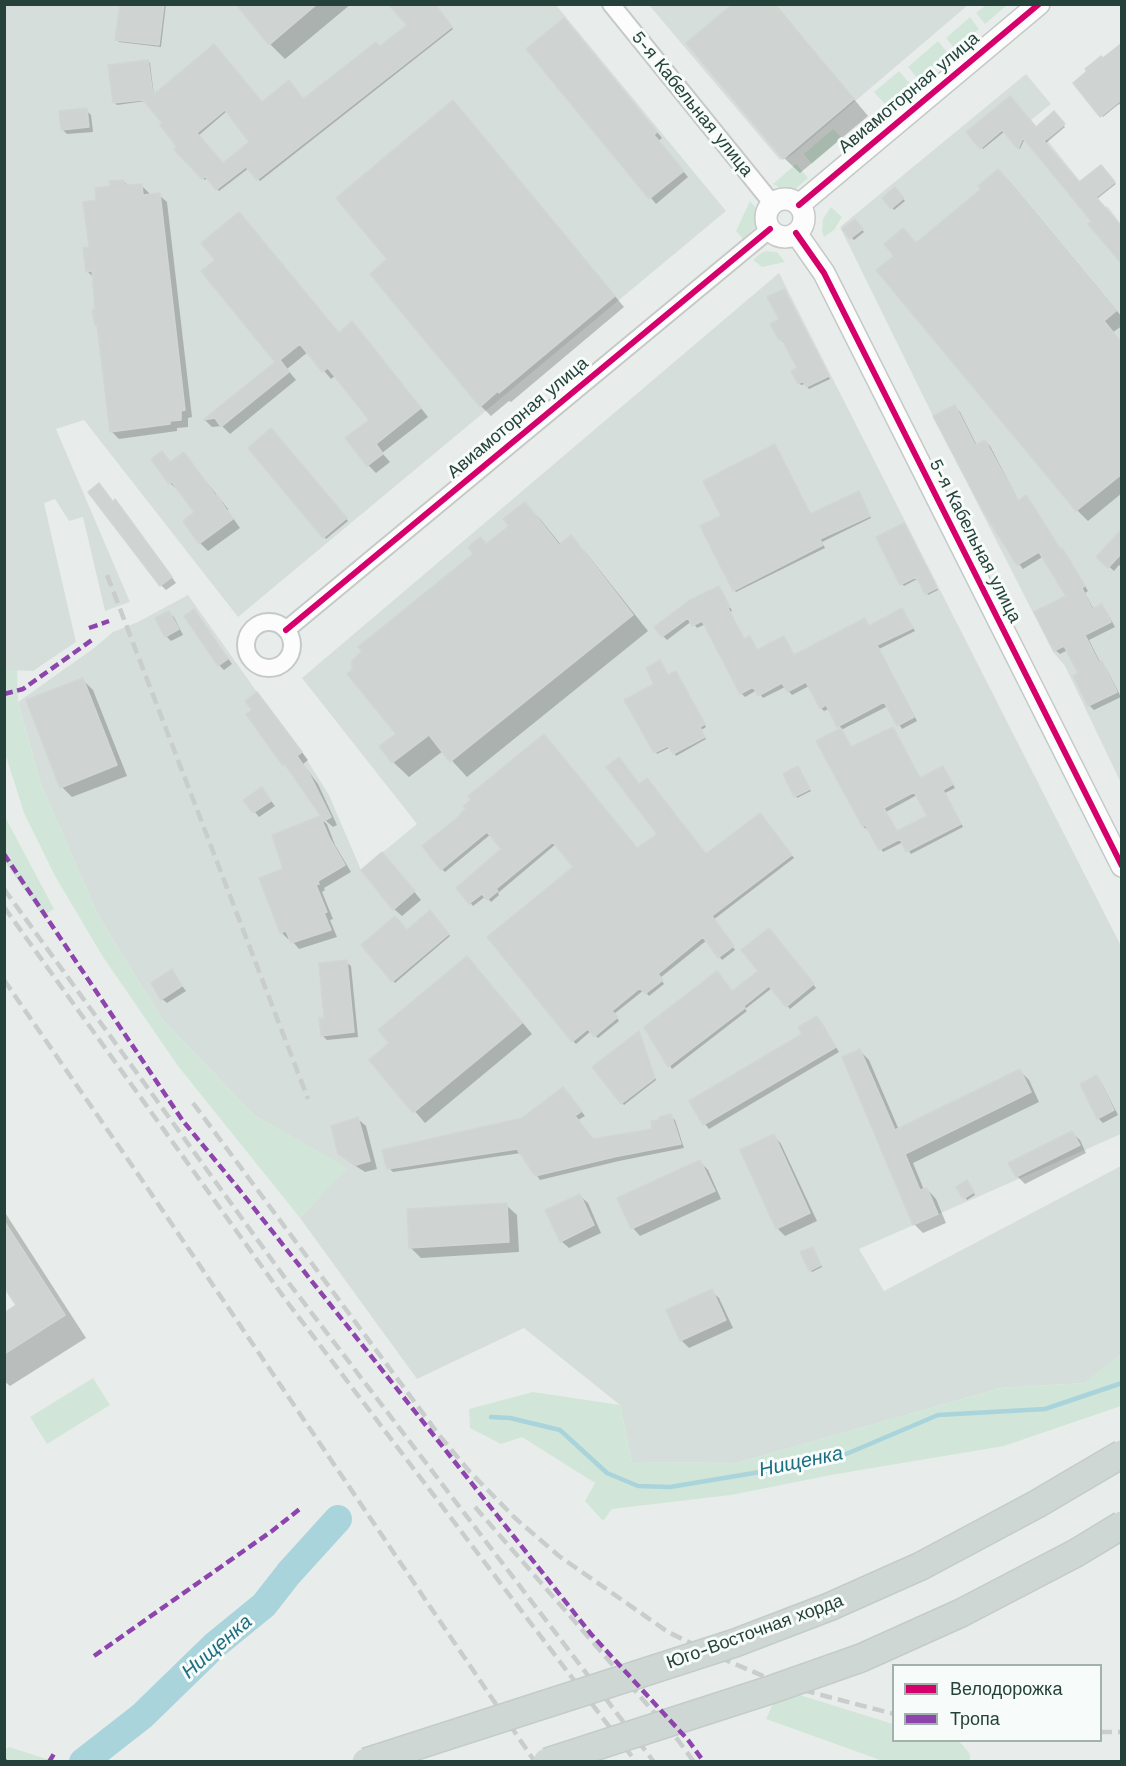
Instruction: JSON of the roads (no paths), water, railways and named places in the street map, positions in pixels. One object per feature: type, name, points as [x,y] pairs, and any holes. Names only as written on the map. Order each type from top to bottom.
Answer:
[{"type":"main road","name":"Юго-Восточная хорда","points":[[366,1761],[735,1643],[829,1607],[921,1566],[1037,1504],[1122,1454]]},
{"type":"main road","points":[[547,1761],[773,1689],[861,1658],[961,1613],[1076,1553],[1122,1525]]},
{"type":"street","name":"5-я Кабельная улица","points":[[612,4],[772,203]]},
{"type":"street","name":"Авиамоторная улица","points":[[799,205],[1039,4]]},
{"type":"street","points":[[789,199],[799,205],[804,217],[796,233],[785,237],[770,230],[766,213],[772,203],[789,199]]},
{"type":"street","name":"Авиамоторная улица","points":[[286,630],[770,230]]},
{"type":"street","name":"5-я Кабельная улица","points":[[796,233],[824,273],[1122,866]]},
{"type":"waterway","name":"Нищенка","points":[[491,1417],[510,1418],[560,1430],[607,1473],[638,1486],[670,1487],[832,1460],[938,1415],[1045,1409],[1122,1383]]},
{"type":"waterway","name":"Нищенка","points":[[83,1762],[142,1716],[215,1645],[264,1605],[289,1573],[338,1519]]},
{"type":"railway","points":[[107,575],[308,1099]]},
{"type":"railway","points":[[4,889],[285,1278],[654,1762]]},
{"type":"railway","points":[[4,907],[288,1303],[636,1762]]},
{"type":"railway","points":[[4,980],[142,1180],[535,1762]]},
{"type":"railway","points":[[193,1103],[439,1435],[470,1472],[515,1518],[559,1556],[668,1632],[787,1686],[892,1713]]},
{"type":"railway","points":[[475,1507],[678,1740],[694,1762]]},
{"type":"railway","points":[[1102,1732],[1122,1732]]}]
